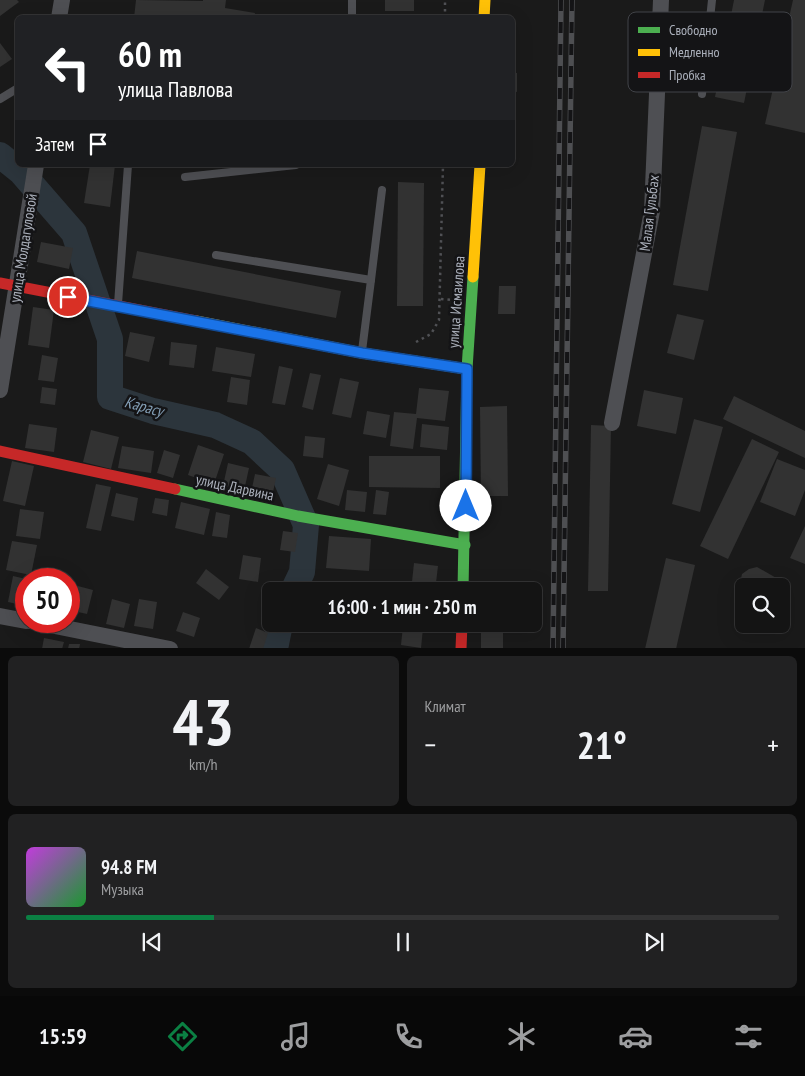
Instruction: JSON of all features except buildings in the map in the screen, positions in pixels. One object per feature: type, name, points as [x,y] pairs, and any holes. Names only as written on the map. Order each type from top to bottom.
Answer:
[{"type":"street","points":[[60,15],[62,0]]},
{"type":"street","points":[[484,15],[485,0]]},
{"type":"street","name":"Малая Гульбах","points":[[612,423],[652,211],[657,92]]},
{"type":"street","name":"улица Молдагуловой","points":[[0,390],[36,167]]},
{"type":"street","name":"улица Исмаилова","points":[[464,582],[466,545],[467,369],[480,167]]},
{"type":"street","points":[[0,283],[362,353],[467,369]]},
{"type":"street","name":"улица Дарвина","points":[[0,451],[298,516],[466,545]]},
{"type":"street","points":[[0,616],[15,619]]},
{"type":"street","points":[[80,631],[170,648]]},
{"type":"street","points":[[461,648],[462,632]]},
{"type":"lane","points":[[352,0],[352,15]]},
{"type":"lane","points":[[0,99],[15,90]]},
{"type":"lane","points":[[118,306],[128,167]]},
{"type":"lane","points":[[185,177],[278,167]]},
{"type":"lane","points":[[362,353],[382,190]]},
{"type":"lane","points":[[216,256],[371,280]]},
{"type":"path","points":[[445,0],[445,15]]},
{"type":"path","points":[[412,345],[432,334],[439,320],[443,167]]},
{"type":"waterway","name":"Карасу","points":[[0,155],[21,172],[74,233],[110,339],[110,397],[153,411],[215,425],[252,442],[282,470],[306,525],[302,572],[297,582]]},
{"type":"waterway","name":"Карасу","points":[[275,648],[278,632]]},
{"type":"railway","points":[[553,648],[561,0]]},
{"type":"railway","points":[[563,648],[572,0]]},
{"type":"traffic: fast","points":[[463,582],[467,369],[473,277]]},
{"type":"traffic: fast","points":[[175,489],[298,516],[465,545]]},
{"type":"traffic: slow","points":[[484,15],[485,0]]},
{"type":"traffic: slow","points":[[473,277],[480,167]]},
{"type":"traffic: slow","points":[[196,321],[362,353],[467,369]]},
{"type":"traffic: jam","points":[[0,283],[196,321]]},
{"type":"traffic: jam","points":[[0,451],[175,489]]},
{"type":"traffic: jam","points":[[461,648],[462,632]]},
{"type":"route","points":[[68,297],[362,353],[467,369],[466,506]]}]
